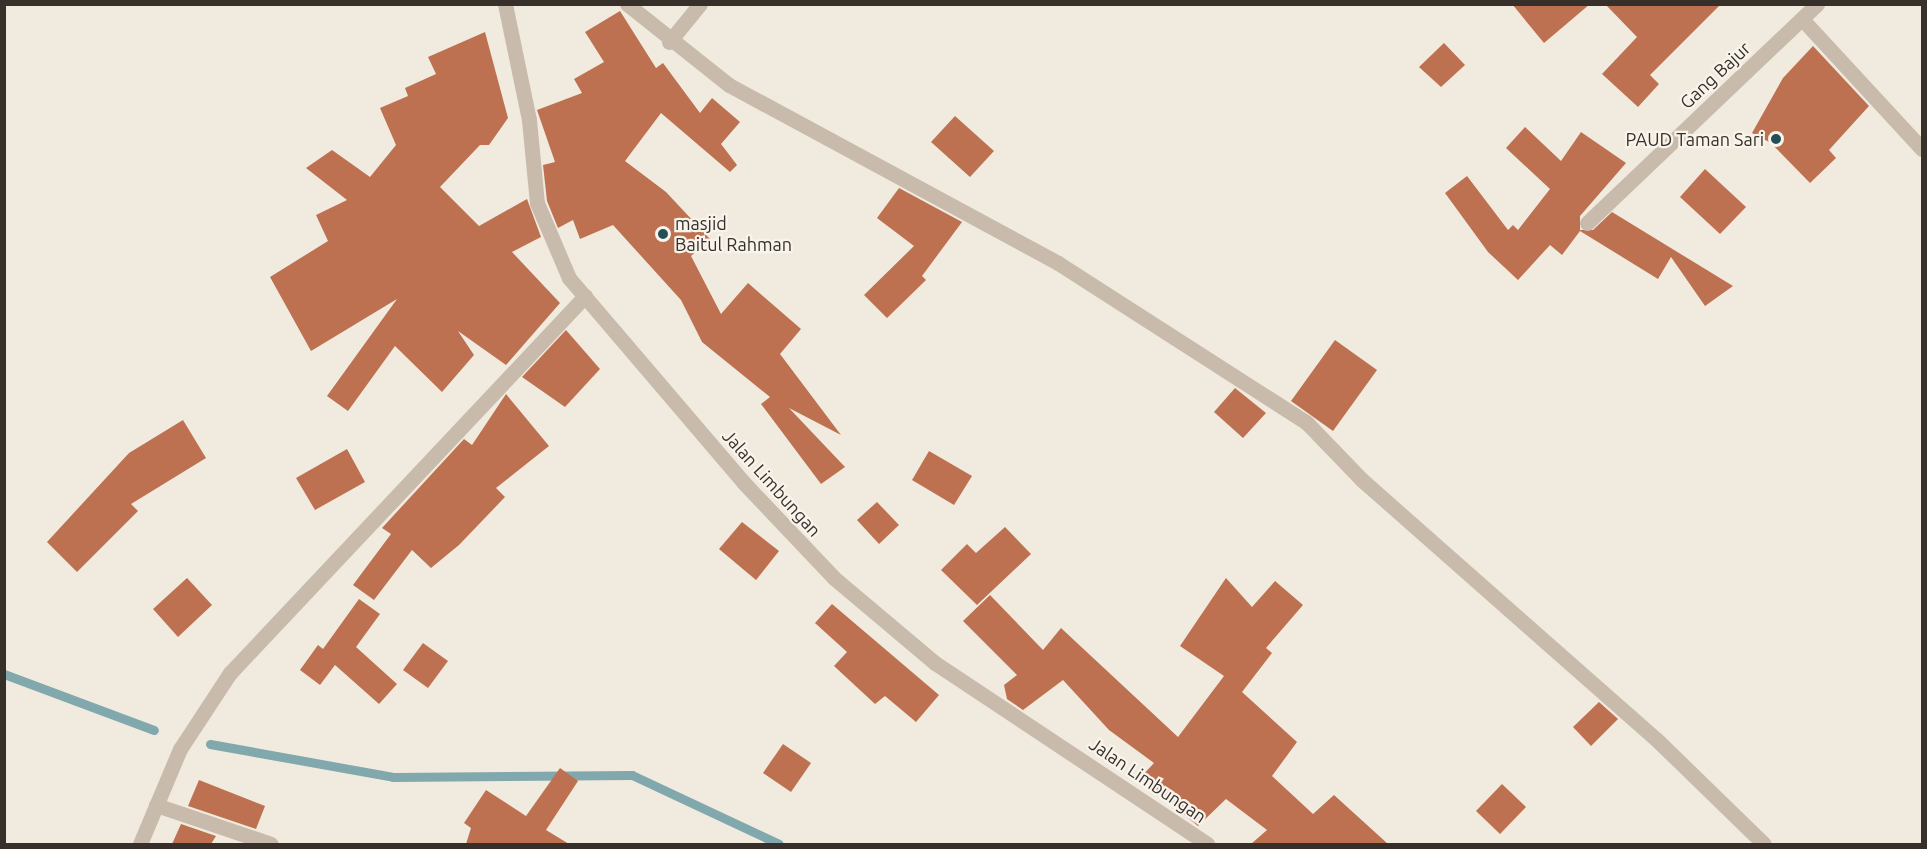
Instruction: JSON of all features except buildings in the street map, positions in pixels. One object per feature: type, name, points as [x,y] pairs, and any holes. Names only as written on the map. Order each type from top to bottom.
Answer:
[{"type":"street","name":"Jalan Limbungan","points":[[505,4],[529,120],[537,203],[556,255],[585,296],[743,482],[842,586],[935,663],[1207,844]]},
{"type":"street","points":[[627,4],[669,42],[762,104],[1078,275],[1306,422],[1362,480],[1657,740],[1764,844]]},
{"type":"street","points":[[669,42],[700,4]]},
{"type":"street","name":"Gang Bajur","points":[[1587,223],[1817,4]]},
{"type":"street","points":[[1802,19],[1923,149]]},
{"type":"street","points":[[140,844],[180,749],[230,673],[585,296]]},
{"type":"street","points":[[156,805],[271,844]]},
{"type":"waterway","points":[[4,674],[154,730]]},
{"type":"waterway","points":[[210,744],[393,777],[632,775],[779,844]]},
{"type":"place","name":"PAUD Taman Sari","points":[[1776,139]]},
{"type":"place","name":"masjid Baitul Rahman","points":[[663,234]]}]
